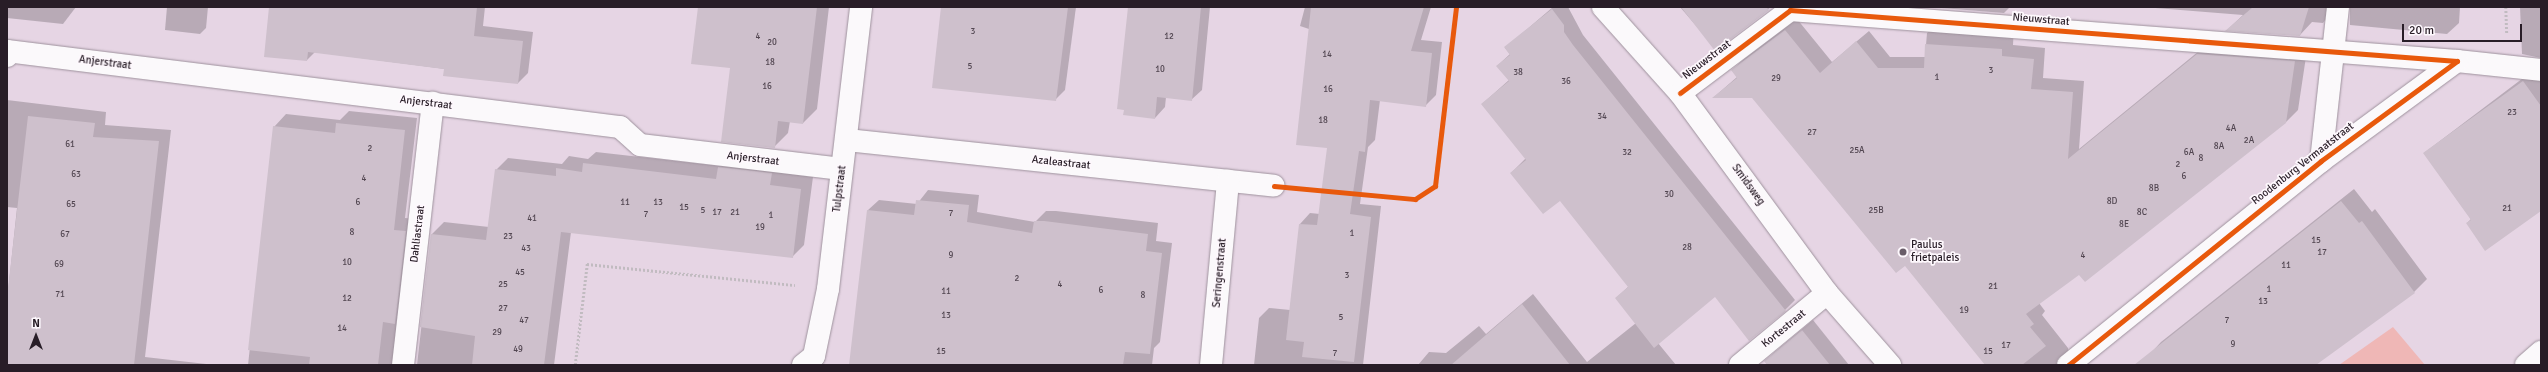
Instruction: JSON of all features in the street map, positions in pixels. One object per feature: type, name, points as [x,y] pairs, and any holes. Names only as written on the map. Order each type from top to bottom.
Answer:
[{"type":"street","name":"Tulpstraat","points":[[803,365],[814,356],[828,289],[842,169],[847,140],[861,7]]},
{"type":"street","name":"Smidsweg","points":[[1603,7],[1680,93],[1827,293],[1890,365]]},
{"type":"street","name":"Roodenburg Vermaatstraat","points":[[2322,161],[2338,7]]},
{"type":"street","name":"Nieuwstraat","points":[[1680,93],[1790,10],[2332,54]]},
{"type":"street","name":"Anjerstraat","points":[[7,56],[7,52],[620,127],[640,145],[842,169]]},
{"type":"street","points":[[2332,54],[2456,62],[2541,70]]},
{"type":"street","name":"Roodenburg Vermaatstraat","points":[[2068,365],[2322,161],[2456,62]]},
{"type":"street","name":"Dahliastraat","points":[[403,365],[433,103]]},
{"type":"street","name":"Azaleastraat","points":[[847,140],[1274,186]]},
{"type":"street","name":"Seringenstraat","points":[[1211,365],[1228,181]]},
{"type":"street","name":"Kortestraat","points":[[1740,365],[1827,293]]},
{"type":"street","points":[[2526,365],[2541,352]]},
{"type":"path","points":[[575,365],[586,264],[828,289]]},
{"type":"shaded area","points":[[2393,327],[2425,365],[2339,365]]},
{"type":"building","points":[[269,7],[477,7],[474,36],[523,41],[518,84],[443,76],[444,69],[308,52],[307,61],[264,57]]},
{"type":"building","points":[[698,7],[817,7],[803,124],[778,121],[775,148],[721,142],[730,68],[691,64]]},
{"type":"building","points":[[941,7],[1068,7],[1056,101],[932,88]]},
{"type":"building","points":[[1128,7],[1201,7],[1192,101],[1157,97],[1155,119],[1123,115],[1124,110],[1117,109]]},
{"type":"building","points":[[1311,7],[1424,7],[1411,51],[1432,53],[1426,107],[1370,100],[1365,152],[1359,151],[1350,214],[1371,217],[1354,362],[1302,357],[1304,342],[1286,340],[1299,224],[1317,225],[1327,148],[1296,145]]},
{"type":"building","points":[[1681,7],[1766,7],[1769,10],[1715,51]]},
{"type":"building","points":[[2253,7],[2309,7],[2300,36],[2225,31]]},
{"type":"building","points":[[1552,9],[1564,25],[1564,32],[1573,45],[1786,311],[1749,341],[1715,297],[1654,348],[1615,298],[1628,287],[1560,201],[1543,214],[1510,173],[1526,160],[1481,104],[1509,81],[1496,66],[1510,55],[1504,47]]},
{"type":"building","points":[[1785,30],[1820,73],[1856,41],[1878,68],[1924,68],[1925,44],[2002,49],[2002,56],[2034,59],[2031,89],[2073,92],[2068,159],[2197,54],[2295,61],[2286,123],[2085,282],[2079,275],[2026,314],[2034,324],[2030,327],[2046,346],[2022,365],[1985,365],[1905,266],[1896,273],[1752,98],[1712,98],[1737,78],[1731,70]]},
{"type":"building","points":[[2523,81],[2541,106],[2541,211],[2485,251],[2466,223],[2471,220],[2423,153]]},
{"type":"building","points":[[28,116],[95,123],[93,137],[159,141],[134,365],[7,365],[7,297]]},
{"type":"building","points":[[336,123],[405,130],[394,230],[406,231],[395,324],[383,322],[378,365],[309,365],[310,357],[248,350],[273,126],[335,133]]},
{"type":"building","points":[[583,163],[716,179],[718,167],[772,173],[770,185],[801,189],[793,258],[561,232],[544,365],[472,365],[475,336],[420,327],[431,234],[486,240],[495,169],[556,176],[556,168],[582,172]]},
{"type":"building","points":[[916,200],[969,205],[967,222],[1032,233],[1034,221],[1044,221],[1148,234],[1146,251],[1162,253],[1150,354],[1125,352],[1123,365],[849,365],[867,210],[914,215]]},
{"type":"building","points":[[2341,201],[2359,223],[2362,221],[2415,293],[2316,365],[2134,365]]},
{"type":"building","points":[[1522,304],[1570,365],[1451,365]]},
{"type":"building","points":[[1802,330],[1830,365],[1767,365],[1764,361]]},
{"type":"cycle path","points":[[1274,186],[1415,199],[1435,186],[1456,7]]},
{"type":"cycle path","points":[[1680,93],[1790,10],[2457,61],[2321,161],[2068,365]]},
{"type":"place","name":"Paulus frietpaleis","points":[[1903,252]]}]
